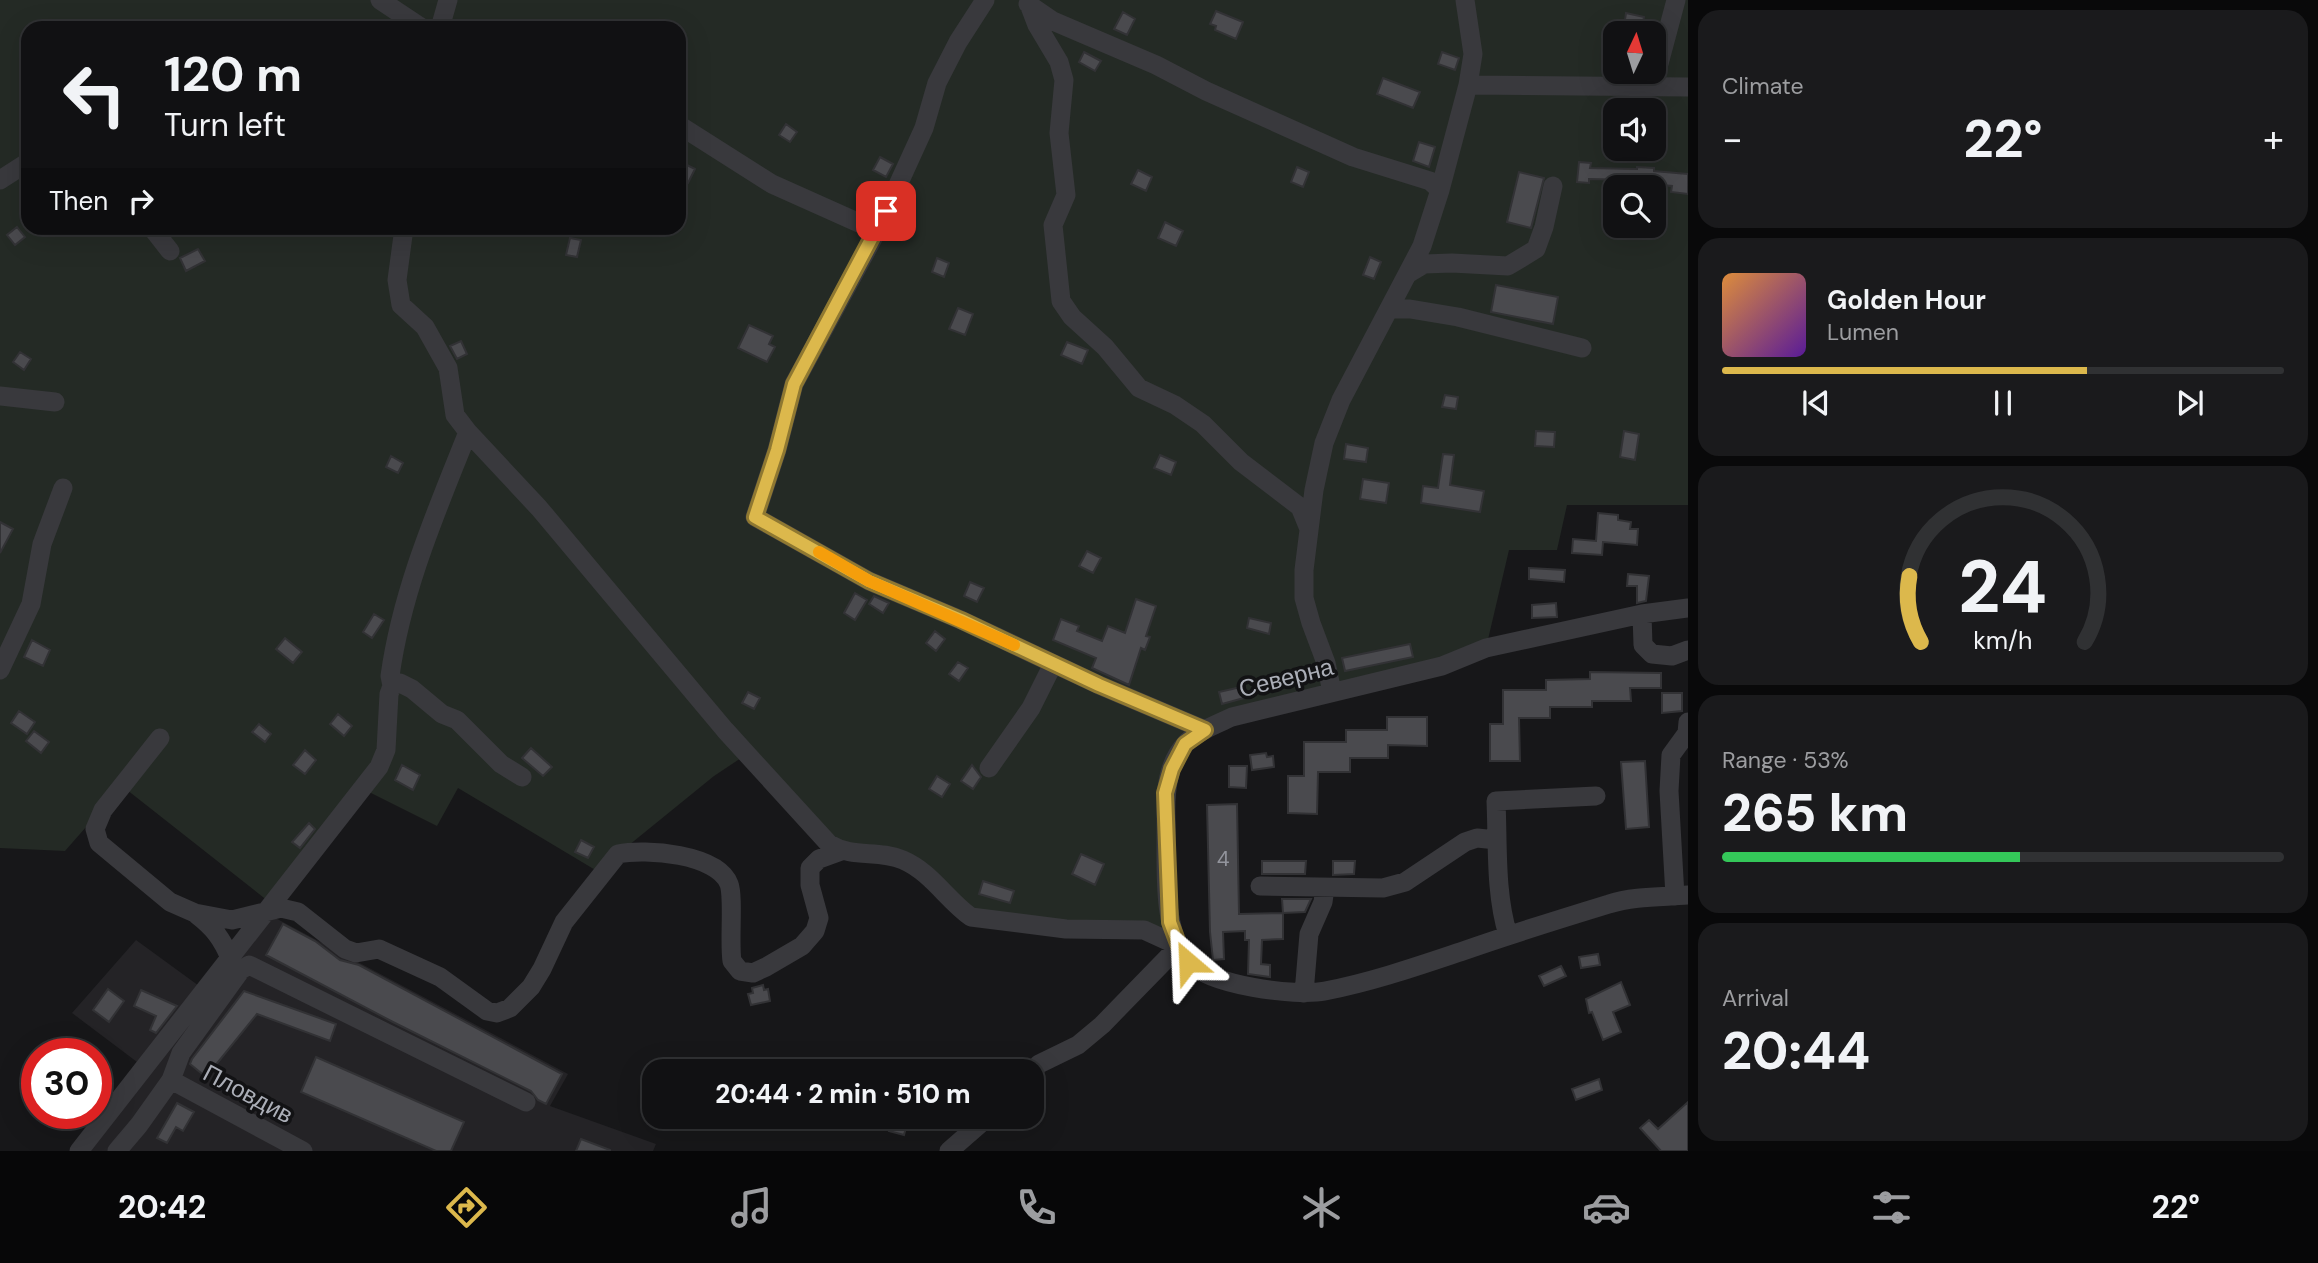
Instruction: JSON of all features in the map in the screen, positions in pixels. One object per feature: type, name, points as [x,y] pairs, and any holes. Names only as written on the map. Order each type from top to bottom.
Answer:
[{"type":"street","points":[[380,0],[412,21]]},
{"type":"street","points":[[442,21],[448,0]]},
{"type":"street","points":[[985,0],[958,42],[937,83],[924,128],[877,232],[794,384],[777,450],[755,517],[869,581],[1205,730]]},
{"type":"street","points":[[1332,692],[1326,663],[1304,598],[1304,570],[1314,490],[1325,443],[1341,400],[1422,246],[1440,190],[1468,85],[1473,54],[1465,0]]},
{"type":"street","points":[[1653,86],[1675,0]]},
{"type":"street","points":[[1025,2],[1053,21],[1156,65],[1206,91],[1353,157],[1430,181],[1440,190]]},
{"type":"street","points":[[1025,2],[1059,62],[1064,80],[1059,133],[1066,195],[1054,225],[1061,301],[1072,317],[1105,347],[1139,388],[1175,405],[1203,424],[1241,462],[1300,507],[1309,530]]},
{"type":"street","points":[[1468,85],[1688,88]]},
{"type":"street","points":[[686,129],[772,184],[877,232]]},
{"type":"street","points":[[0,180],[21,166]]},
{"type":"street","points":[[1409,273],[1424,264],[1508,266],[1536,249],[1553,186]]},
{"type":"street","points":[[157,235],[170,251]]},
{"type":"street","points":[[403,235],[397,280],[401,305],[425,327],[448,368],[455,415],[539,508],[725,730],[828,844],[841,852],[856,855],[876,853],[901,859],[921,869],[971,917],[1066,929],[1144,930],[1179,946],[1102,1025],[1078,1045],[1044,1062]]},
{"type":"street","points":[[1391,309],[1410,309],[1458,317],[1581,348]]},
{"type":"street","points":[[0,396],[55,402]]},
{"type":"street","points":[[79,1151],[379,768],[386,750],[389,694],[392,686],[390,676],[403,607],[426,537],[468,432]]},
{"type":"street","points":[[0,670],[31,604],[42,544],[63,488]]},
{"type":"street","name":"Северна","points":[[1682,896],[1612,902],[1409,969],[1324,991],[1304,993],[1248,987],[1201,974],[1188,962],[1179,946],[1170,922],[1165,793],[1172,769],[1185,744],[1205,730],[1232,717],[1442,666],[1486,648],[1642,614],[1688,608]]},
{"type":"street","points":[[1642,614],[1643,645],[1652,654],[1671,656],[1688,650]]},
{"type":"street","points":[[989,768],[1031,708],[1054,664]]},
{"type":"street","points":[[392,686],[400,683],[412,689],[442,714],[457,720],[501,764],[522,777]]},
{"type":"street","points":[[1682,896],[1670,837],[1669,791],[1671,755],[1687,733],[1688,723]]},
{"type":"street","points":[[160,738],[103,810],[95,829],[99,844],[170,902],[195,913],[232,920],[281,908],[298,912],[345,949],[355,954],[379,949],[440,977],[486,1011],[497,1013],[510,1008],[531,987],[565,922],[618,854],[629,852],[683,857],[722,872],[730,886],[732,961],[740,971],[753,973],[802,946],[815,931],[819,918],[810,885],[810,868],[819,859],[841,852]]},
{"type":"street","points":[[1508,935],[1503,919],[1496,801],[1596,796]]},
{"type":"street","points":[[1260,886],[1383,888],[1405,882],[1465,842],[1477,838],[1497,839]]},
{"type":"street","points":[[1304,993],[1309,934],[1325,888]]},
{"type":"street","points":[[195,913],[213,928],[223,941],[230,958]]},
{"type":"street","points":[[117,1151],[171,1080],[181,1053],[241,970],[249,965],[526,1102]]},
{"type":"street","name":"Пловдив","points":[[171,1080],[303,1151]]},
{"type":"street","points":[[949,1151],[974,1129]]},
{"type":"shaded area","points":[[0,0],[1688,0],[1688,505],[1567,505],[1557,550],[1509,550],[1486,648],[1202,732],[1165,793],[1179,946],[1144,930],[971,917],[921,868],[841,851],[747,754],[714,776],[618,854],[602,874],[458,788],[437,826],[363,789],[273,905],[122,786],[65,851],[0,848]]},
{"type":"shaded area","points":[[266,913],[568,1074],[550,1106],[656,1144],[653,1151],[78,1151],[96,1129],[112,1129],[112,1109],[145,1068],[112,1043],[112,1038],[105,1038],[72,1013],[136,940],[206,991]]},
{"type":"building","points":[[1216,11],[1243,22],[1236,39],[1215,30],[1216,26],[1210,24]]},
{"type":"building","points":[[1123,12],[1135,19],[1127,35],[1114,29]]},
{"type":"building","points":[[1626,13],[1644,17],[1643,21],[1625,21]]},
{"type":"building","points":[[1084,52],[1101,61],[1095,71],[1079,62]]},
{"type":"building","points":[[1442,52],[1459,58],[1455,70],[1438,64]]},
{"type":"building","points":[[1383,78],[1420,92],[1413,108],[1377,94]]},
{"type":"building","points":[[786,124],[797,132],[790,142],[779,135]]},
{"type":"building","points":[[1419,142],[1435,147],[1429,167],[1413,161]]},
{"type":"building","points":[[880,157],[893,164],[886,177],[873,170]]},
{"type":"building","points":[[1579,162],[1591,163],[1590,168],[1654,168],[1654,171],[1688,174],[1688,194],[1671,192],[1672,186],[1666,186],[1666,175],[1603,175],[1603,179],[1589,179],[1589,183],[1577,182]]},
{"type":"building","points":[[686,164],[695,169],[688,183],[686,182]]},
{"type":"building","points":[[1297,167],[1309,172],[1303,187],[1291,182]]},
{"type":"building","points":[[1138,170],[1152,177],[1146,191],[1131,184]]},
{"type":"building","points":[[1519,172],[1544,178],[1531,228],[1507,222]]},
{"type":"building","points":[[1165,222],[1183,231],[1176,246],[1158,238]]},
{"type":"building","points":[[17,227],[25,237],[15,245],[7,235]]},
{"type":"building","points":[[570,238],[581,240],[577,257],[566,255]]},
{"type":"building","points":[[198,249],[205,261],[186,271],[180,258]]},
{"type":"building","points":[[1370,257],[1381,262],[1374,279],[1363,275]]},
{"type":"building","points":[[937,258],[949,263],[944,277],[932,272]]},
{"type":"building","points":[[1496,285],[1558,297],[1553,324],[1491,312]]},
{"type":"building","points":[[958,308],[973,314],[965,335],[949,329]]},
{"type":"building","points":[[749,325],[773,336],[769,344],[775,347],[767,362],[738,348]]},
{"type":"building","points":[[461,341],[467,354],[457,359],[450,346]]},
{"type":"building","points":[[1067,342],[1088,350],[1082,364],[1061,355]]},
{"type":"building","points":[[20,352],[31,359],[24,370],[13,362]]},
{"type":"building","points":[[1445,395],[1458,397],[1456,409],[1442,407]]},
{"type":"building","points":[[1536,431],[1555,432],[1554,447],[1535,446]]},
{"type":"building","points":[[1624,431],[1639,434],[1635,460],[1620,457]]},
{"type":"building","points":[[1346,444],[1368,448],[1366,462],[1344,459]]},
{"type":"building","points":[[1443,454],[1454,455],[1450,485],[1484,491],[1480,512],[1421,503],[1423,486],[1438,488]]},
{"type":"building","points":[[1160,455],[1176,462],[1171,475],[1154,468]]},
{"type":"building","points":[[391,456],[403,463],[398,473],[386,467]]},
{"type":"building","points":[[1363,479],[1389,483],[1386,503],[1360,499]]},
{"type":"building","points":[[1598,513],[1618,515],[1618,520],[1631,522],[1630,529],[1638,529],[1637,545],[1603,542],[1602,555],[1572,553],[1573,539],[1596,541]]},
{"type":"building","points":[[0,522],[13,529],[0,553]]},
{"type":"building","points":[[1087,551],[1101,558],[1093,573],[1079,566]]},
{"type":"building","points":[[1529,568],[1565,570],[1564,582],[1529,579]]},
{"type":"building","points":[[1628,574],[1649,576],[1646,601],[1637,603],[1637,586],[1627,586]]},
{"type":"building","points":[[970,582],[984,588],[977,602],[964,596]]},
{"type":"building","points":[[855,593],[867,600],[855,620],[844,613]]},
{"type":"building","points":[[874,596],[889,603],[883,613],[869,604]]},
{"type":"building","points":[[1136,599],[1156,606],[1146,636],[1150,637],[1145,650],[1141,648],[1129,685],[1092,668],[1096,658],[1053,640],[1061,619],[1079,626],[1077,631],[1102,641],[1108,626],[1125,633]]},
{"type":"building","points":[[1556,603],[1557,617],[1532,618],[1532,605]]},
{"type":"building","points":[[374,614],[384,620],[372,638],[363,632]]},
{"type":"building","points":[[1249,618],[1271,623],[1269,634],[1247,628]]},
{"type":"building","points":[[935,631],[945,639],[936,651],[926,643]]},
{"type":"building","points":[[285,638],[302,652],[293,663],[276,649]]},
{"type":"building","points":[[32,640],[50,650],[43,666],[24,657]]},
{"type":"building","points":[[1410,644],[1413,657],[1345,671],[1342,658]]},
{"type":"building","points":[[958,662],[968,668],[959,681],[949,674]]},
{"type":"building","points":[[1590,672],[1661,673],[1661,688],[1630,688],[1631,701],[1592,701],[1592,707],[1550,707],[1550,718],[1519,718],[1520,761],[1490,761],[1490,724],[1503,724],[1503,690],[1546,690],[1546,680],[1590,679]]},
{"type":"building","points":[[1241,687],[1244,698],[1222,704],[1219,692]]},
{"type":"building","points":[[748,692],[760,698],[754,709],[742,703]]},
{"type":"building","points":[[1662,693],[1682,693],[1682,711],[1662,713]]},
{"type":"building","points":[[19,711],[35,722],[27,734],[11,723]]},
{"type":"building","points":[[338,714],[352,726],[344,736],[330,724]]},
{"type":"building","points":[[1387,717],[1427,717],[1427,746],[1388,745],[1388,758],[1350,758],[1350,772],[1318,772],[1317,814],[1288,813],[1288,776],[1304,776],[1304,742],[1346,742],[1346,730],[1387,730]]},
{"type":"building","points":[[259,724],[271,734],[265,742],[252,732]]},
{"type":"building","points":[[34,731],[49,742],[41,753],[26,741]]},
{"type":"building","points":[[531,748],[552,767],[543,776],[522,758]]},
{"type":"building","points":[[305,750],[316,760],[305,774],[293,765]]},
{"type":"building","points":[[1266,753],[1267,757],[1273,756],[1274,767],[1252,770],[1250,755]]},
{"type":"building","points":[[1645,761],[1649,827],[1626,829],[1621,762]]},
{"type":"building","points":[[402,765],[420,775],[413,790],[395,780]]},
{"type":"building","points":[[972,765],[981,777],[973,789],[961,781]]},
{"type":"building","points":[[1229,766],[1247,766],[1246,788],[1229,787]]},
{"type":"building","points":[[937,776],[950,784],[942,797],[929,789]]},
{"type":"building","points":[[1237,804],[1239,914],[1283,913],[1283,939],[1262,940],[1261,964],[1270,965],[1270,977],[1248,974],[1249,940],[1245,940],[1245,931],[1223,932],[1224,959],[1213,960],[1207,805]]},
{"type":"building","points":[[309,823],[315,829],[300,848],[292,842]]},
{"type":"building","points":[[581,840],[594,847],[588,858],[575,852]]},
{"type":"building","points":[[1081,854],[1104,864],[1095,885],[1072,874]]},
{"type":"building","points":[[1262,861],[1306,861],[1305,874],[1262,874]]},
{"type":"building","points":[[1333,861],[1355,861],[1354,874],[1333,875]]},
{"type":"building","points":[[983,881],[1014,891],[1010,903],[979,894]]},
{"type":"building","points":[[1282,899],[1311,899],[1305,912],[1283,913]]},
{"type":"building","points":[[283,924],[315,941],[340,960],[359,965],[562,1074],[546,1104],[538,1100],[531,1091],[266,955]]},
{"type":"building","points":[[1598,954],[1600,965],[1581,968],[1579,957]]},
{"type":"building","points":[[1561,966],[1566,976],[1544,986],[1539,976]]},
{"type":"building","points":[[1621,982],[1630,1005],[1613,1012],[1621,1032],[1603,1040],[1592,1012],[1589,1013],[1586,999]]},
{"type":"building","points":[[763,985],[764,990],[768,989],[770,1001],[751,1005],[748,994],[753,993],[752,988]]},
{"type":"building","points":[[108,989],[124,1001],[109,1022],[93,1010]]},
{"type":"building","points":[[141,990],[177,1006],[156,1033],[150,1030],[156,1016],[134,1006]]},
{"type":"building","points":[[244,991],[336,1024],[330,1041],[257,1014],[206,1077],[190,1064],[192,1059]]},
{"type":"building","points":[[316,1057],[464,1122],[451,1151],[436,1151],[301,1092]]},
{"type":"building","points":[[1599,1079],[1602,1090],[1576,1100],[1572,1089]]},
{"type":"building","points":[[1688,1102],[1688,1151],[1661,1151],[1640,1128],[1649,1120],[1658,1129]]},
{"type":"building","points":[[177,1103],[194,1112],[183,1131],[176,1127],[167,1143],[157,1138]]},
{"type":"building","points":[[889,1129],[906,1129],[904,1135]]},
{"type":"building","points":[[581,1139],[610,1150],[610,1151],[576,1151]]},
{"type":"slow traffic","points":[[819,552],[869,581],[1014,645]]},
{"type":"route","points":[[886,211],[794,384],[777,450],[755,517],[869,581],[1205,730],[1185,744],[1172,769],[1165,793],[1170,922],[1188,962]]}]
